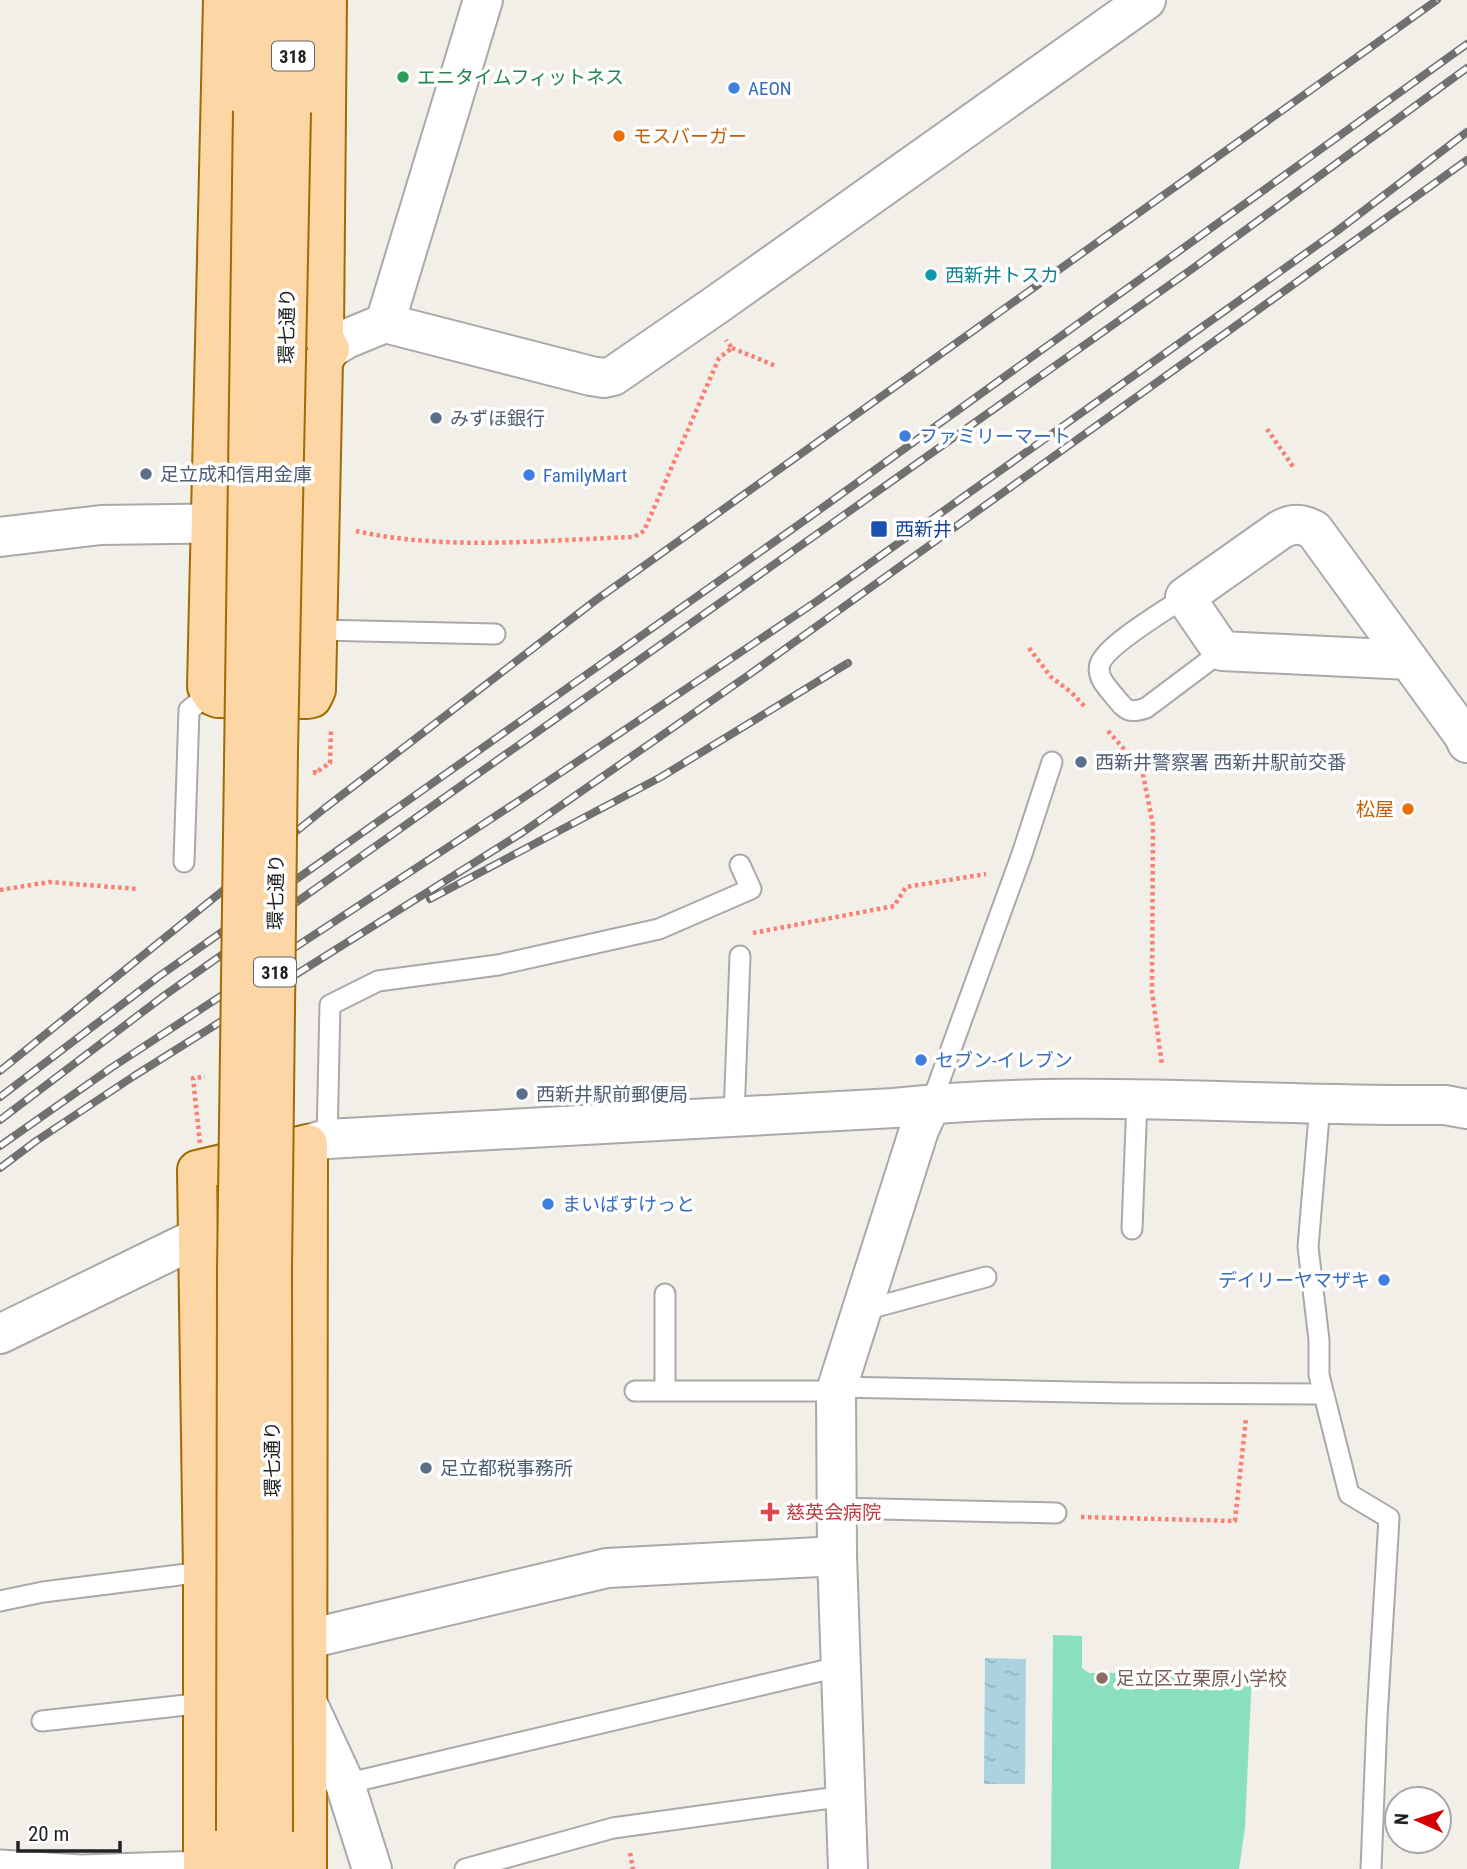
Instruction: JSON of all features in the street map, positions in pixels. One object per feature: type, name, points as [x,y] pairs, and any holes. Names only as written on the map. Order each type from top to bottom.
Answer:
[{"type":"main road","points":[[223,0],[206,680],[210,693],[218,698],[312,698],[316,690],[323,361],[330,349],[324,338],[327,0]]},
{"type":"main road","name":"環七通り","points":[[256,0],[237,1269],[254,1831],[274,1869]]},
{"type":"main road","name":"環七通り","points":[[214,1866],[254,1831],[272,1184],[278,736],[294,0]]},
{"type":"main road","points":[[214,1866],[204,1703],[197,1170],[318,1141],[307,1702],[307,1869]]},
{"type":"street","points":[[385,323],[483,0]]},
{"type":"street","points":[[330,349],[346,339],[385,323],[591,376],[613,376],[1146,0]]},
{"type":"street","points":[[0,537],[101,525],[320,524]]},
{"type":"street","points":[[1409,660],[1222,651],[1185,597],[1290,524],[1304,525],[1314,530],[1409,660],[1466,738]]},
{"type":"street","points":[[318,1141],[1036,1098],[1445,1105],[1467,1109]]},
{"type":"street","points":[[848,1869],[837,1556],[836,1389],[919,1130],[931,1104]]},
{"type":"street","points":[[0,1334],[197,1238]]},
{"type":"street","points":[[308,1639],[607,1567],[837,1556]]},
{"type":"street","points":[[307,1702],[345,1784],[372,1869]]},
{"type":"lane","points":[[1185,597],[1108,650],[1099,665],[1101,680],[1125,709],[1136,711],[1146,708],[1222,651]]},
{"type":"lane","points":[[318,630],[495,634]]},
{"type":"lane","points":[[184,862],[189,710],[210,693]]},
{"type":"lane","points":[[931,1104],[1052,762]]},
{"type":"lane","points":[[318,1141],[330,1005],[378,981],[498,965],[659,929],[751,889],[740,865]]},
{"type":"lane","points":[[734,1116],[740,956]]},
{"type":"lane","points":[[1132,1229],[1152,1100]]},
{"type":"lane","points":[[1320,1104],[1308,1247],[1319,1340],[1322,1394],[1349,1494],[1389,1518],[1371,1869]]},
{"type":"lane","points":[[861,1311],[986,1277]]},
{"type":"lane","points":[[665,1294],[665,1391]]},
{"type":"lane","points":[[635,1391],[836,1389],[1322,1394]]},
{"type":"lane","points":[[837,1508],[1056,1513]]},
{"type":"lane","points":[[0,1601],[43,1592],[203,1573]]},
{"type":"lane","points":[[345,1784],[842,1666]]},
{"type":"lane","points":[[42,1721],[204,1703]]},
{"type":"lane","points":[[465,1869],[612,1828],[845,1797]]},
{"type":"lane","points":[[0,1860],[81,1865],[214,1866]]},
{"type":"path","points":[[722,334],[732,348],[776,366]]},
{"type":"path","points":[[320,524],[394,539],[474,543],[634,537],[644,531],[719,358],[732,348]]},
{"type":"path","points":[[1267,429],[1294,468]]},
{"type":"path","points":[[1029,648],[1051,677]]},
{"type":"path","points":[[315,763],[315,773],[330,763],[331,720]]},
{"type":"path","points":[[1134,760],[1142,769],[1153,825],[1152,1100]]},
{"type":"path","points":[[749,934],[894,906],[906,887],[1004,870],[1014,871]]},
{"type":"path","points":[[0,890],[49,882],[137,889]]},
{"type":"path","points":[[1056,1513],[1067,1516],[1235,1521],[1249,1393]]},
{"type":"green space","points":[[1053,1635],[1082,1636],[1082,1668],[1089,1673],[1252,1672],[1245,1827],[1239,1869],[1051,1869]]},
{"type":"water","points":[[985,1658],[1026,1659],[1025,1784],[984,1784]]},
{"type":"railway","points":[[0,1071],[325,808],[596,600],[1437,0]]},
{"type":"railway","points":[[0,1097],[158,977],[808,518],[1467,44]]},
{"type":"railway","points":[[0,1120],[165,995],[1192,269],[1467,68]]},
{"type":"railway","points":[[0,1146],[111,1068],[517,802],[817,601],[1337,231],[1467,132]]},
{"type":"railway","points":[[0,1168],[134,1076],[523,832],[750,674],[1467,160]]},
{"type":"railway","points":[[430,899],[661,777],[848,663]]},
{"type":"place","name":"エニタイムフィットネス","points":[[403,77]]},
{"type":"place","name":"AEON","points":[[734,88]]},
{"type":"place","name":"モスバーガー","points":[[619,136]]},
{"type":"place","name":"西新井トスカ","points":[[931,275]]},
{"type":"place","name":"みずほ銀行","points":[[436,418]]},
{"type":"place","name":"ファミリーマート","points":[[905,436]]},
{"type":"place","name":"足立成和信用金庫","points":[[146,474]]},
{"type":"place","name":"FamilyMart","points":[[529,475]]},
{"type":"place","name":"西新井","points":[[879,529]]},
{"type":"place","name":"西新井警察署 西新井駅前交番","points":[[1081,762]]},
{"type":"place","name":"松屋","points":[[1408,809]]},
{"type":"place","name":"セブン-イレブン","points":[[921,1060]]},
{"type":"place","name":"西新井駅前郵便局","points":[[522,1094]]},
{"type":"place","name":"まいばすけっと","points":[[548,1204]]},
{"type":"place","name":"デイリーヤマザキ","points":[[1384,1280]]},
{"type":"place","name":"足立都税事務所","points":[[426,1468]]},
{"type":"place","name":"慈英会病院","points":[[770,1512]]},
{"type":"place","name":"足立区立栗原小学校","points":[[1102,1678]]}]
